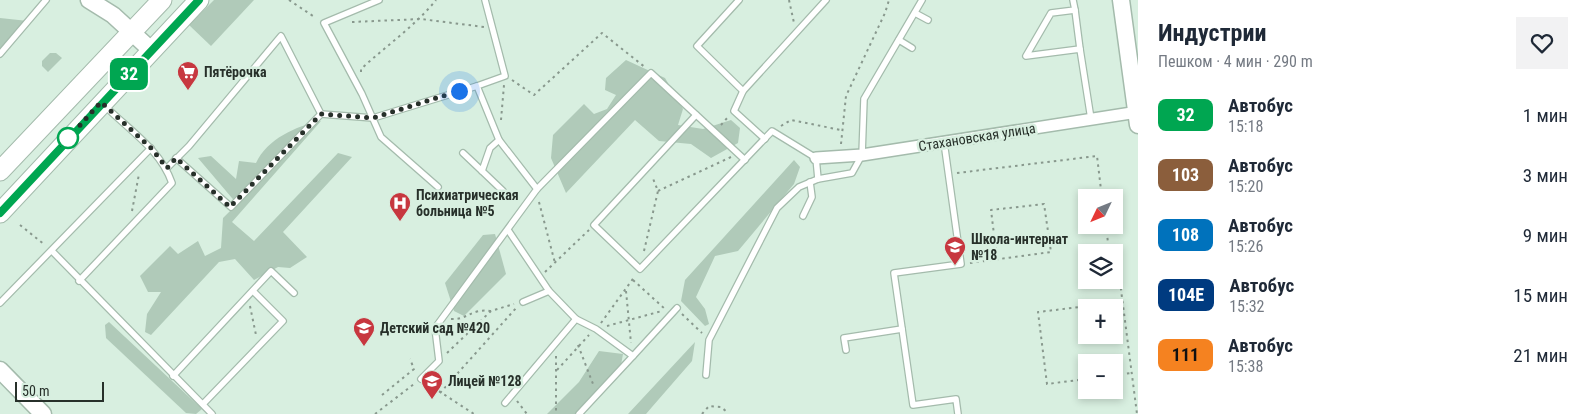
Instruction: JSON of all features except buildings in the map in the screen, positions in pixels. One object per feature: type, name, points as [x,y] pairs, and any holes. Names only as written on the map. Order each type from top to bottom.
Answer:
[{"type":"main road","points":[[0,171],[162,0]]},
{"type":"main road","points":[[0,213],[101,102],[199,0]]},
{"type":"street","points":[[89,0],[113,15],[150,50]]},
{"type":"street","points":[[1121,0],[1137,116]]},
{"type":"street","name":"Стахановская улица","points":[[816,158],[862,155],[1091,119],[1137,116]]},
{"type":"street","points":[[0,370],[43,414]]},
{"type":"lane","points":[[0,54],[46,0]]},
{"type":"lane","points":[[379,0],[324,23],[362,94],[381,137],[438,187]]},
{"type":"lane","points":[[321,114],[373,118],[505,76],[485,0]]},
{"type":"lane","points":[[739,0],[697,46],[744,91]]},
{"type":"lane","points":[[765,139],[734,110],[744,91],[826,0]]},
{"type":"lane","points":[[706,375],[709,340],[777,208],[800,187],[810,182],[852,173],[862,155],[864,99],[922,0]]},
{"type":"lane","points":[[1073,0],[1091,119]]},
{"type":"lane","points":[[1075,10],[1051,13],[1026,56],[1080,49]]},
{"type":"lane","points":[[914,13],[928,20]]},
{"type":"lane","points":[[167,168],[281,36],[321,114]]},
{"type":"lane","points":[[899,40],[912,48]]},
{"type":"lane","points":[[421,379],[439,361],[435,328],[537,189],[651,73],[744,160]]},
{"type":"lane","points":[[477,86],[499,140],[537,189]]},
{"type":"lane","points":[[79,281],[172,183],[167,168],[151,148],[101,102]]},
{"type":"lane","points":[[176,158],[230,207],[321,114]]},
{"type":"lane","points":[[696,114],[594,226],[640,269],[772,132],[816,158],[818,179]]},
{"type":"lane","points":[[482,171],[490,148],[499,140]]},
{"type":"lane","points":[[944,142],[961,264],[894,273],[913,405],[956,399],[958,414]]},
{"type":"lane","points":[[0,303],[151,148]]},
{"type":"lane","points":[[463,153],[503,191]]},
{"type":"lane","points":[[802,216],[812,196],[810,182]]},
{"type":"lane","points":[[508,230],[549,291],[576,319],[596,329],[633,356]]},
{"type":"lane","points":[[52,251],[79,281],[212,414]]},
{"type":"lane","points":[[173,376],[272,271],[294,293]]},
{"type":"lane","points":[[203,404],[283,321],[253,291]]},
{"type":"lane","points":[[523,302],[549,291]]},
{"type":"lane","points":[[579,414],[677,308]]},
{"type":"lane","points":[[505,403],[576,319]]},
{"type":"lane","points":[[846,350],[844,338],[902,329]]},
{"type":"path","points":[[289,0],[324,23],[421,19],[491,28]]},
{"type":"path","points":[[362,94],[361,69],[421,19],[436,0]]},
{"type":"path","points":[[789,0],[796,33]]},
{"type":"path","points":[[840,156],[846,96],[886,13],[889,0]]},
{"type":"path","points":[[499,140],[505,76],[534,95],[602,33],[651,73]]},
{"type":"path","points":[[714,132],[734,110]]},
{"type":"path","points":[[772,132],[791,120],[842,130]]},
{"type":"path","points":[[658,190],[738,154]]},
{"type":"path","points":[[948,174],[1097,156],[1101,189]]},
{"type":"path","points":[[129,229],[142,157]]},
{"type":"path","points":[[596,329],[626,291],[640,269],[658,190],[648,167]]},
{"type":"path","points":[[537,189],[555,263]]},
{"type":"path","points":[[961,264],[1050,252],[1044,204],[991,210],[998,259]]},
{"type":"path","points":[[20,225],[52,251]]},
{"type":"path","points":[[540,276],[594,226]]},
{"type":"path","points":[[632,280],[666,311]]},
{"type":"path","points":[[626,291],[633,356]]},
{"type":"path","points":[[442,319],[459,319],[479,310],[491,311],[523,302]]},
{"type":"path","points":[[440,393],[523,302]]},
{"type":"path","points":[[1123,302],[1136,414]]},
{"type":"path","points":[[250,306],[258,346]]},
{"type":"path","points":[[1078,307],[1038,312],[1048,384],[1078,380]]},
{"type":"path","points":[[677,308],[709,340]]},
{"type":"path","points":[[439,361],[491,311]]},
{"type":"path","points":[[554,343],[557,370],[556,414]]},
{"type":"path","points":[[578,344],[597,394]]},
{"type":"path","points":[[382,395],[414,369],[410,359]]},
{"type":"path","points":[[1123,374],[1132,373]]},
{"type":"path","points":[[375,414],[421,379],[474,414]]},
{"type":"path","points":[[512,395],[527,414]]},
{"type":"path","points":[[702,414],[709,406],[721,407],[727,412]]},
{"type":"green space","points":[[214,0],[254,0],[211,46],[189,25]]},
{"type":"green space","points":[[0,18],[28,21],[0,51]]},
{"type":"green space","points":[[50,53],[56,53],[62,58],[48,72],[42,66],[42,61]]},
{"type":"green space","points":[[626,60],[665,78],[683,109],[678,125],[703,129],[731,120],[740,128],[738,143],[711,158],[691,144],[659,141],[635,120],[566,193],[551,158],[553,135],[584,104],[594,114],[607,109],[616,95],[605,90],[606,78]]},
{"type":"green space","points":[[321,121],[232,222],[254,241],[338,153],[352,157],[283,232],[307,257],[290,268],[278,267],[254,280],[235,259],[219,262],[151,335],[145,332],[147,314],[161,292],[148,292],[140,276],[170,246],[178,254],[198,241],[205,256],[221,248],[223,218],[237,204],[198,158],[211,156],[236,179],[239,161],[256,163],[267,147],[275,140],[292,130]]},
{"type":"green space","points":[[794,160],[800,167],[794,184],[738,251],[715,256],[696,297],[705,309],[709,324],[705,326],[681,301],[685,280]]},
{"type":"green space","points":[[495,234],[506,274],[464,316],[454,311],[445,283],[483,235]]},
{"type":"green space","points":[[109,322],[202,409],[196,414],[186,413],[106,338],[105,325]]},
{"type":"green space","points":[[695,342],[692,361],[646,414],[628,414]]},
{"type":"green space","points":[[599,351],[623,354],[619,376],[584,414],[547,414],[579,382]]},
{"type":"bus line","name":"32","points":[[0,213],[101,102],[199,0]]},
{"type":"place","name":"Пятёрочка","points":[[188,91]]},
{"type":"place","name":"Психиатрическая больница №5","points":[[400,222]]},
{"type":"place","name":"Школа-интернат №18","points":[[955,266]]},
{"type":"place","name":"Детский сад №420","points":[[364,347]]},
{"type":"place","name":"Лицей №128","points":[[432,400]]},
{"type":"route","points":[[68,138],[62,145],[101,102],[119,121],[151,148],[167,168],[176,158],[225,200],[230,207],[321,114],[373,118],[459,91]]}]
